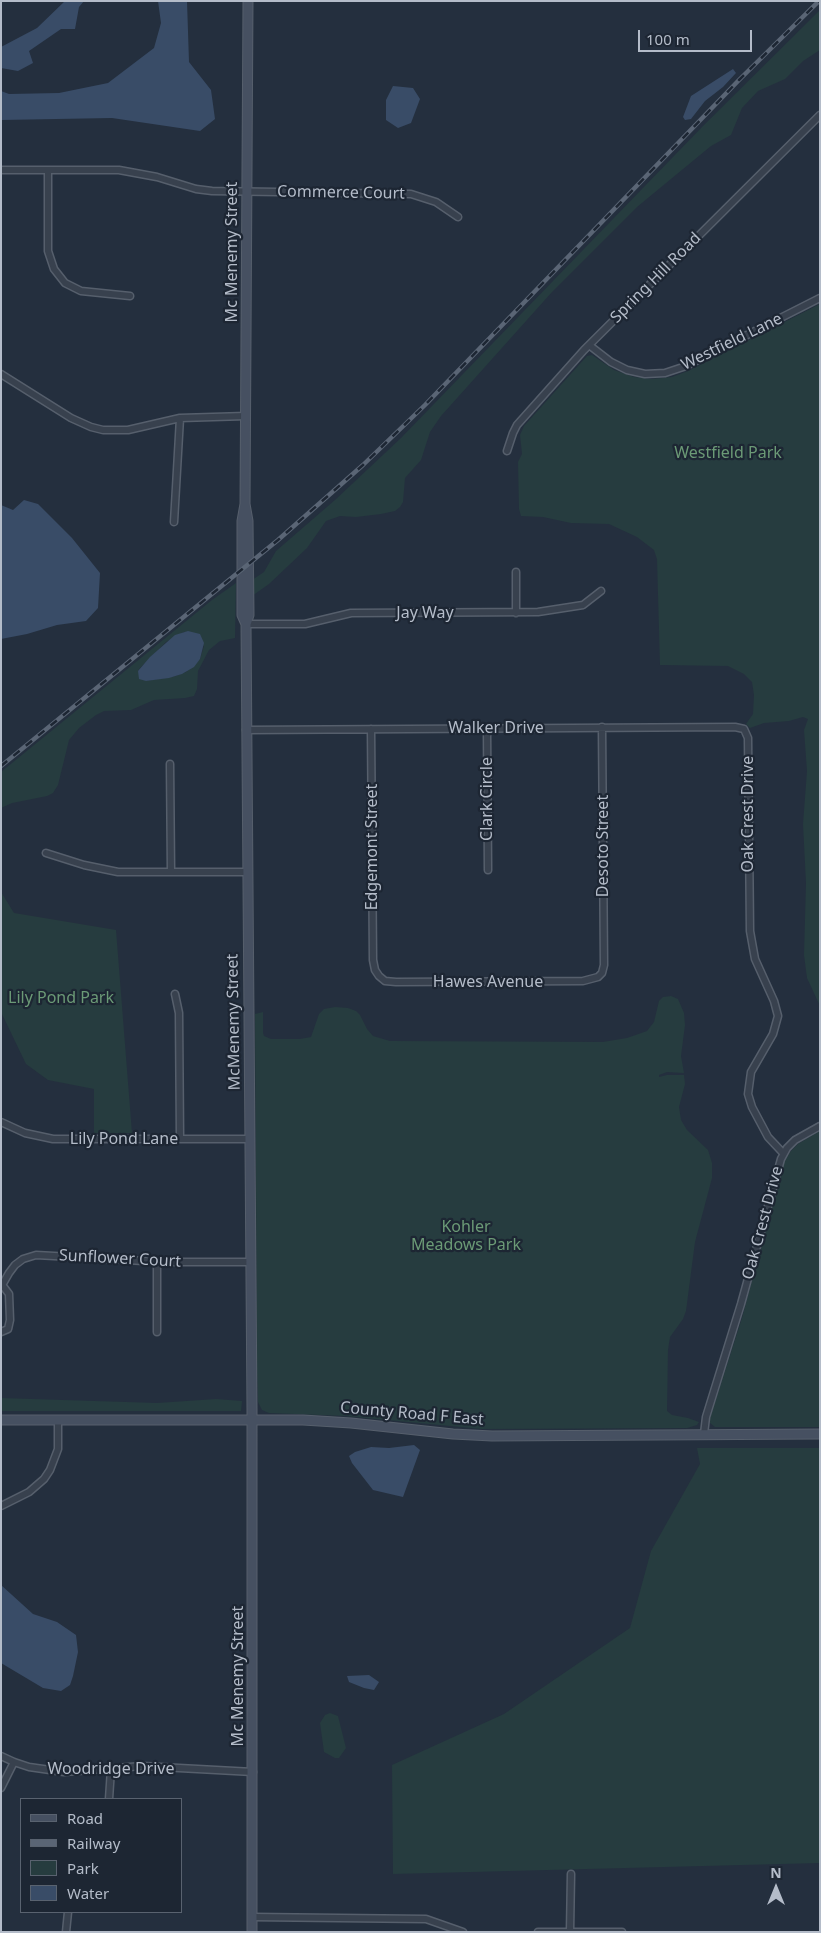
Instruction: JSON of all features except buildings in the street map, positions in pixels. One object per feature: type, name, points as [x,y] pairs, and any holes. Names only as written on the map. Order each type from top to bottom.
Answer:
[{"type":"street","name":"Mc Menemy Street","points":[[245,504],[248,1]]},
{"type":"street","name":"Spring Hill Road","points":[[507,451],[512,432],[517,425],[590,345],[820,115]]},
{"type":"street","name":"Commerce Court","points":[[1,170],[120,170],[157,177],[196,189],[212,191],[411,194],[436,202],[458,217]]},
{"type":"street","points":[[48,170],[48,248],[54,269],[65,282],[81,291],[130,296]]},
{"type":"street","name":"Westfield Lane","points":[[590,345],[611,362],[627,370],[645,374],[665,373],[692,363],[820,298]]},
{"type":"street","points":[[1,374],[71,418],[91,427],[128,430],[180,418],[246,416]]},
{"type":"street","points":[[174,522],[180,418]]},
{"type":"street","name":"McMenemy Street","points":[[245,504],[248,521],[249,598],[249,615],[246,624],[246,730],[252,1420]]},
{"type":"street","points":[[516,572],[516,613]]},
{"type":"street","name":"Jay Way","points":[[246,624],[304,624],[351,614],[516,613],[545,611],[582,606],[601,591]]},
{"type":"street","name":"Walker Drive","points":[[246,730],[736,726],[745,730]]},
{"type":"street","name":"Desoto Street","points":[[602,727],[604,965]]},
{"type":"street","name":"Clark Circle","points":[[486,728],[488,870]]},
{"type":"street","name":"Edgemont Street","points":[[371,729],[373,965]]},
{"type":"street","name":"Oak Crest Drive","points":[[704,1434],[706,1417],[734,1328],[783,1154],[768,1137],[752,1107],[748,1094],[751,1072],[773,1034],[778,1016],[774,1001],[755,959],[750,934],[748,738],[745,730]]},
{"type":"street","points":[[170,764],[171,872]]},
{"type":"street","points":[[46,853],[104,870],[123,872],[248,872]]},
{"type":"street","name":"Hawes Avenue","points":[[373,965],[380,978],[396,982],[588,981],[600,976],[604,965]]},
{"type":"street","points":[[175,994],[179,1013],[180,1139]]},
{"type":"street","name":"Lily Pond Lane","points":[[1,1122],[26,1134],[47,1138],[250,1139]]},
{"type":"street","points":[[783,1154],[795,1140],[820,1126]]},
{"type":"street","name":"Sunflower Court","points":[[1,1332],[8,1329],[10,1320],[9,1294],[2,1287],[12,1267],[23,1259],[33,1256],[49,1255],[157,1262],[251,1262]]},
{"type":"street","points":[[157,1262],[157,1332]]},
{"type":"street","name":"County Road F East","points":[[1,1420],[329,1421],[474,1435],[820,1434]]},
{"type":"street","points":[[1,1506],[29,1492],[44,1479],[50,1470],[58,1449],[58,1420]]},
{"type":"street","name":"Mc Menemy Street","points":[[252,1420],[252,1932]]},
{"type":"street","name":"Woodridge Drive","points":[[1,1756],[14,1762],[64,1772],[164,1766],[215,1771],[253,1772]]},
{"type":"street","points":[[1,1788],[14,1762]]},
{"type":"street","points":[[109,1798],[111,1769]]},
{"type":"street","points":[[570,1931],[571,1874]]},
{"type":"street","points":[[66,1932],[68,1913]]},
{"type":"street","points":[[252,1917],[426,1919],[463,1932]]},
{"type":"street","points":[[538,1932],[622,1932]]},
{"type":"green space","points":[[820,10],[820,50],[803,61],[785,79],[758,91],[742,108],[731,135],[711,146],[637,207],[552,292],[441,416],[430,432],[421,460],[405,478],[403,502],[400,507],[395,511],[381,514],[356,517],[340,516],[326,521],[307,548],[269,584],[252,596],[252,580],[264,572],[276,551],[335,500],[401,438],[703,126]]},
{"type":"green space","name":"Westfield Park","points":[[820,304],[820,1006],[807,978],[804,955],[806,883],[803,824],[807,771],[804,730],[808,719],[803,717],[789,721],[764,723],[750,728],[746,724],[753,714],[754,695],[752,682],[744,674],[728,666],[660,665],[657,559],[654,550],[637,537],[609,524],[571,523],[543,517],[521,516],[519,509],[518,462],[522,454],[520,435],[524,426],[587,356],[592,355],[614,370],[634,377],[651,379],[672,377],[688,371]]},
{"type":"green space","points":[[236,583],[235,638],[220,641],[209,650],[198,671],[197,689],[194,696],[154,700],[131,710],[104,711],[96,715],[79,728],[69,740],[58,785],[53,793],[12,803],[1,808],[1,772],[212,600]],"holes":[[[184,632],[204,646],[200,659],[186,672],[176,676],[146,681],[138,671],[166,642]]]},
{"type":"green space","name":"Lily Pond Park","points":[[1,892],[14,913],[116,930],[132,1133],[94,1133],[94,1089],[48,1080],[26,1064],[1,1012]]},
{"type":"green space","name":"Kohler Meadows Park","points":[[671,996],[678,999],[684,1013],[685,1025],[681,1056],[684,1073],[667,1072],[659,1075],[659,1077],[684,1075],[685,1084],[679,1107],[681,1120],[687,1130],[708,1150],[712,1163],[712,1178],[695,1242],[686,1311],[683,1319],[670,1337],[668,1350],[667,1411],[672,1415],[699,1422],[697,1425],[687,1428],[482,1429],[345,1416],[269,1413],[262,1410],[258,1402],[257,1369],[255,1014],[263,1012],[263,1033],[264,1036],[271,1039],[311,1037],[319,1014],[324,1009],[335,1007],[356,1011],[373,1036],[390,1041],[603,1042],[627,1038],[647,1031],[654,1022],[659,1001],[663,997]]},
{"type":"green space","points":[[820,1131],[820,1427],[715,1427],[710,1423],[710,1418],[742,1318],[784,1162],[798,1144]]},
{"type":"green space","points":[[1,1398],[157,1403],[216,1399],[242,1401],[241,1411],[1,1411]]},
{"type":"green space","points":[[697,1448],[820,1448],[820,1863],[393,1874],[392,1765],[504,1714],[630,1628],[651,1551],[700,1464]]},
{"type":"green space","points":[[330,1713],[338,1716],[346,1748],[339,1758],[324,1752],[320,1723],[325,1715]]},
{"type":"water","points":[[65,1],[84,1],[79,7],[75,29],[61,29],[29,51],[33,63],[18,71],[1,68],[1,47],[37,28]]},
{"type":"water","points":[[158,1],[187,1],[189,62],[211,90],[215,119],[200,131],[112,118],[1,120],[1,91],[9,94],[59,93],[108,83],[154,48],[161,23]]},
{"type":"water","points":[[733,69],[736,73],[723,87],[705,101],[691,119],[685,120],[683,117],[691,96]]},
{"type":"water","points":[[393,86],[413,88],[420,99],[411,123],[398,128],[386,120],[386,100]]},
{"type":"water","points":[[24,500],[38,504],[72,538],[100,573],[98,608],[86,621],[57,625],[1,639],[1,505],[13,510]]},
{"type":"water","points":[[188,631],[200,634],[204,643],[200,659],[194,667],[182,674],[169,678],[146,681],[139,679],[138,671],[150,657],[175,635]]},
{"type":"water","points":[[414,1445],[420,1450],[403,1497],[373,1490],[352,1463],[349,1456],[371,1447],[389,1448]]},
{"type":"water","points":[[1,1585],[33,1614],[57,1622],[76,1635],[78,1652],[73,1676],[70,1685],[61,1691],[43,1688],[1,1663]]},
{"type":"water","points":[[369,1675],[379,1682],[374,1690],[349,1682],[347,1676]]},
{"type":"railway","points":[[1,766],[278,540],[363,465],[425,405],[739,80],[819,1]]}]
